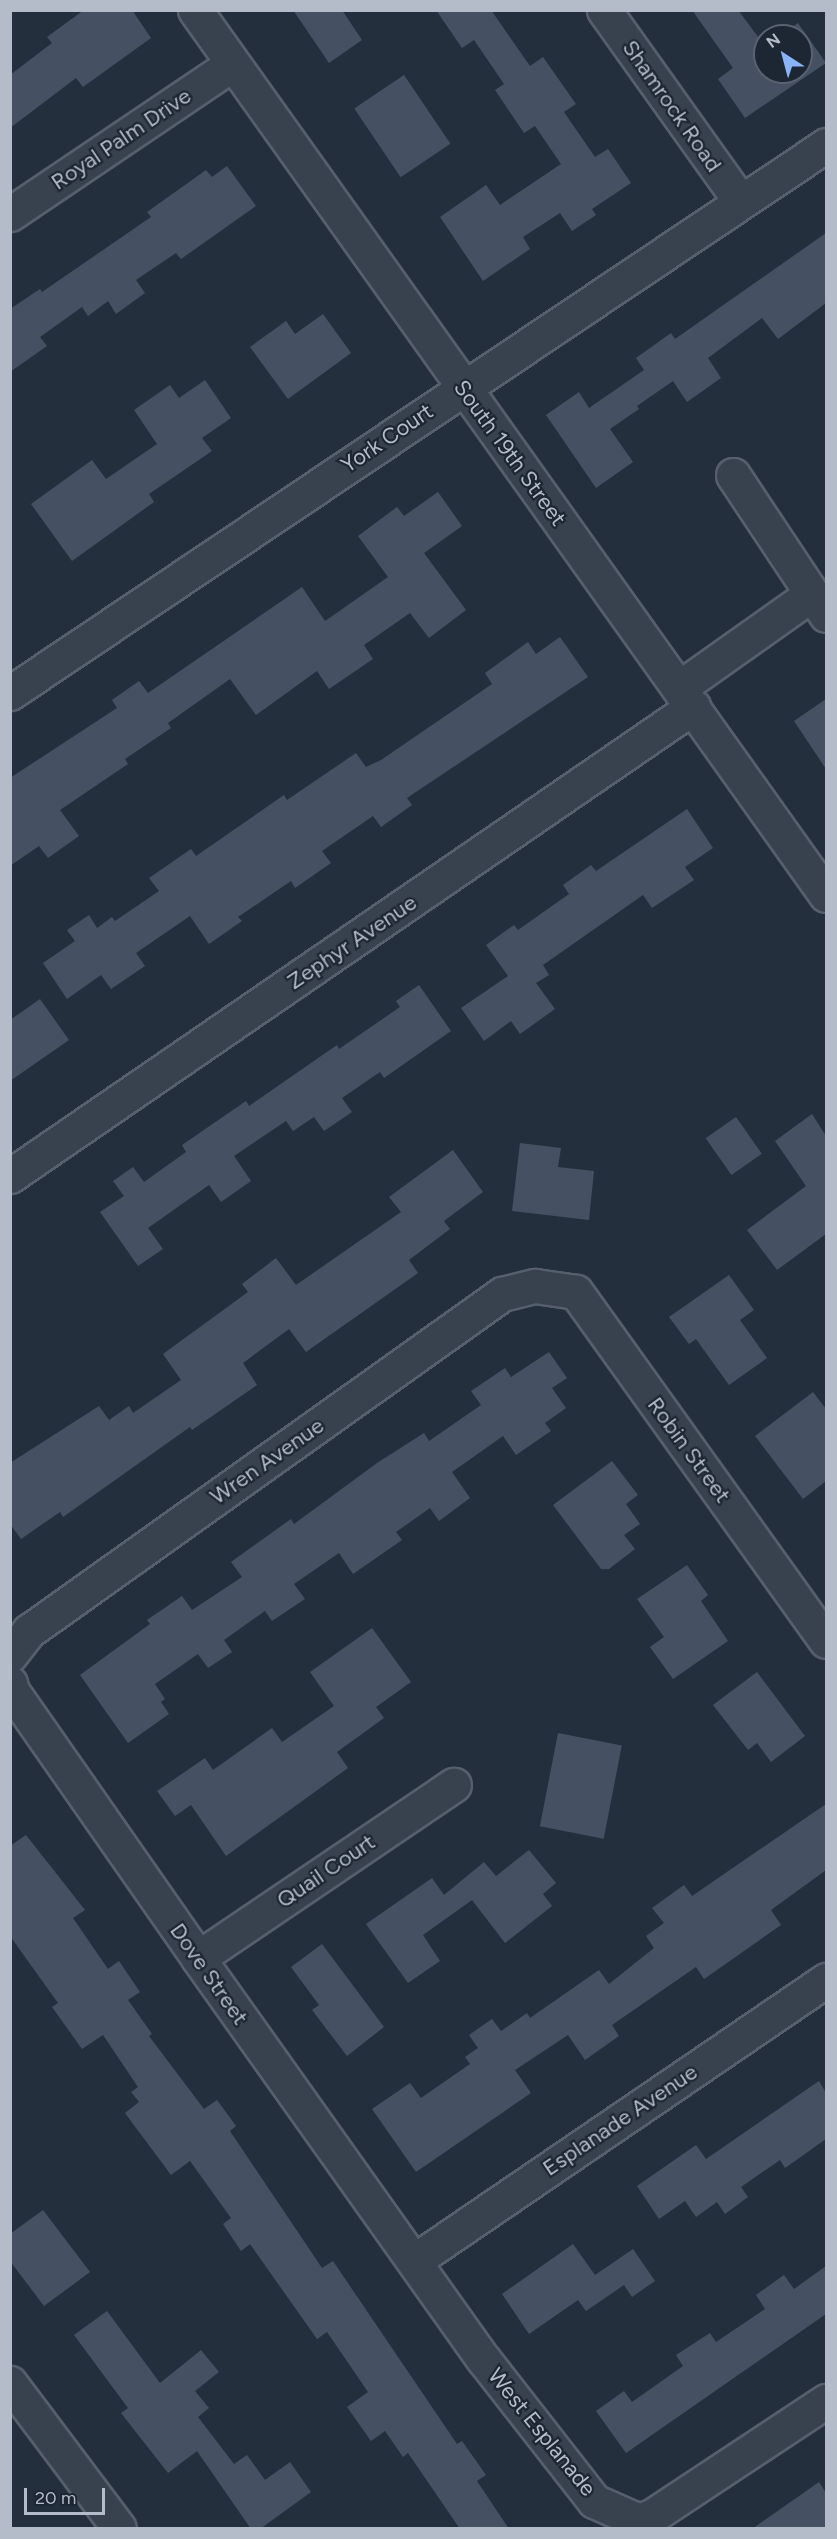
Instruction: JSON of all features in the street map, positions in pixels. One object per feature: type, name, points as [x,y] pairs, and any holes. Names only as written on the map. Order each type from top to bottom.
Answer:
[{"type":"street","name":"South 19th Street","points":[[195,10],[826,895]]},
{"type":"street","name":"Shamrock Road","points":[[604,10],[740,201]]},
{"type":"street","name":"Royal Palm Drive","points":[[10,214],[232,64]]},
{"type":"street","name":"York Court","points":[[10,693],[462,387],[826,145]]},
{"type":"street","points":[[733,475],[819,604]]},
{"type":"street","name":"Zephyr Avenue","points":[[10,1176],[819,604]]},
{"type":"street","name":"Robin Street","points":[[536,1286],[576,1292],[826,1641]]},
{"type":"street","name":"Wren Avenue","points":[[10,1655],[29,1631],[502,1294],[536,1286]]},
{"type":"street","name":"Dove Street","points":[[10,1683],[12,1691],[198,1958],[414,2261]]},
{"type":"street","name":"Quail Court","points":[[198,1958],[454,1785]]},
{"type":"street","name":"Esplanade Avenue","points":[[414,2261],[826,1980]]},
{"type":"street","name":"West Esplanade","points":[[414,2261],[525,2417],[611,2519],[652,2522],[826,2401]]},
{"type":"street","points":[[10,2383],[119,2529]]},
{"type":"building","points":[[84,10],[132,10],[151,38],[83,87],[76,78],[10,128],[10,75],[52,43],[47,37]]},
{"type":"building","points":[[293,10],[342,10],[362,40],[329,63]]},
{"type":"building","points":[[436,10],[491,10],[530,66],[543,57],[576,104],[564,112],[595,157],[608,149],[631,183],[592,209],[596,215],[572,231],[560,213],[523,237],[530,249],[483,281],[440,217],[486,185],[500,205],[561,164],[535,126],[524,133],[495,90],[504,84],[474,40],[462,48]]},
{"type":"building","points":[[692,10],[738,10],[753,30],[753,84],[795,84],[745,118],[718,79],[733,68]]},
{"type":"building","points":[[813,44],[826,63],[813,72]]},
{"type":"building","points":[[404,75],[450,144],[401,177],[354,109]]},
{"type":"building","points":[[227,166],[256,206],[181,259],[176,253],[136,280],[145,293],[116,314],[108,301],[88,316],[82,307],[40,337],[47,346],[10,372],[10,309],[40,289],[42,292],[151,217],[147,212],[206,170],[212,177]]},
{"type":"building","points":[[826,233],[826,303],[778,339],[762,318],[708,358],[721,378],[687,402],[673,381],[637,406],[639,409],[610,429],[633,462],[596,488],[546,415],[579,392],[589,408],[644,370],[636,358],[671,333],[675,339]]},
{"type":"building","points":[[323,314],[351,353],[288,399],[250,347],[286,321],[295,334]]},
{"type":"building","points":[[205,380],[231,418],[202,438],[212,451],[149,494],[154,502],[72,561],[31,504],[92,460],[106,479],[157,444],[134,410],[170,385],[179,398]]},
{"type":"building","points":[[438,492],[462,526],[424,553],[466,610],[429,638],[410,613],[364,645],[373,659],[329,689],[317,671],[256,715],[230,679],[168,723],[171,728],[125,759],[128,764],[60,810],[79,836],[48,858],[39,846],[10,866],[10,778],[117,708],[112,700],[139,681],[148,693],[302,587],[325,621],[388,577],[358,536],[397,507],[404,516]]},
{"type":"building","points":[[560,637],[588,677],[407,798],[412,805],[381,827],[373,816],[322,851],[331,863],[295,888],[291,881],[238,917],[242,921],[209,944],[190,916],[136,953],[145,966],[111,989],[101,975],[67,999],[43,963],[75,941],[67,930],[89,915],[97,928],[112,917],[115,921],[159,891],[149,878],[191,849],[196,856],[284,795],[287,800],[356,753],[366,767],[381,760],[492,684],[485,673],[528,642],[536,654]]},
{"type":"building","points":[[826,699],[826,769],[794,721]]},
{"type":"building","points":[[687,809],[713,848],[685,867],[694,880],[652,908],[643,895],[543,965],[549,975],[536,983],[555,1009],[520,1034],[511,1021],[484,1041],[461,1008],[508,976],[486,945],[514,925],[518,930],[569,894],[563,885],[591,865],[596,871]]},
{"type":"building","points":[[419,985],[451,1031],[384,1078],[380,1072],[342,1098],[352,1112],[324,1131],[314,1117],[293,1131],[286,1121],[234,1156],[251,1181],[221,1202],[209,1185],[148,1228],[163,1249],[138,1266],[100,1212],[124,1196],[113,1181],[133,1167],[144,1182],[186,1152],[182,1145],[246,1101],[249,1106],[337,1045],[339,1049],[400,1007],[396,1001]]},
{"type":"building","points":[[40,999],[69,1040],[10,1081],[10,1020]]},
{"type":"building","points":[[812,1114],[826,1136],[826,1234],[777,1270],[747,1230],[806,1186],[775,1141]]},
{"type":"building","points":[[736,1117],[762,1154],[732,1175],[706,1138]]},
{"type":"building","points":[[520,1143],[561,1148],[558,1167],[594,1171],[589,1220],[512,1211]]},
{"type":"building","points":[[453,1150],[483,1192],[444,1221],[450,1229],[409,1260],[418,1273],[306,1352],[289,1329],[243,1363],[257,1385],[192,1430],[190,1427],[63,1517],[60,1512],[21,1539],[10,1524],[10,1463],[99,1406],[109,1420],[129,1406],[133,1413],[181,1380],[163,1354],[248,1292],[242,1284],[276,1258],[296,1285],[401,1212],[389,1197]]},
{"type":"building","points":[[729,1275],[754,1310],[740,1320],[767,1358],[729,1385],[696,1339],[689,1344],[669,1317]]},
{"type":"building","points":[[549,1352],[567,1378],[552,1388],[566,1408],[545,1423],[551,1431],[516,1455],[503,1436],[452,1472],[470,1498],[439,1521],[430,1508],[396,1532],[402,1540],[353,1574],[339,1553],[294,1584],[305,1599],[272,1621],[265,1611],[224,1640],[232,1652],[208,1668],[198,1654],[155,1684],[165,1699],[161,1702],[169,1714],[128,1743],[80,1675],[150,1624],[147,1620],[182,1596],[192,1610],[242,1577],[231,1562],[291,1519],[294,1524],[377,1463],[424,1433],[429,1441],[481,1405],[471,1391],[505,1368],[511,1377]]},
{"type":"building","points":[[813,1392],[826,1409],[826,1481],[803,1499],[755,1436]]},
{"type":"building","points":[[612,1461],[638,1495],[626,1504],[640,1524],[624,1535],[635,1549],[609,1569],[601,1569],[553,1505]]},
{"type":"building","points":[[687,1565],[708,1595],[701,1601],[728,1641],[673,1679],[650,1647],[664,1637],[637,1599]]},
{"type":"building","points":[[372,1628],[411,1682],[376,1707],[384,1718],[337,1752],[348,1768],[226,1856],[191,1805],[175,1816],[157,1791],[205,1758],[213,1770],[272,1728],[282,1742],[334,1706],[310,1672]]},
{"type":"building","points":[[757,1672],[805,1736],[771,1762],[757,1743],[748,1750],[713,1705]]},
{"type":"building","points":[[558,1733],[622,1745],[604,1839],[540,1826]]},
{"type":"building","points":[[826,1804],[826,1870],[771,1910],[781,1925],[704,1979],[696,1967],[612,2025],[619,2036],[585,2060],[568,2035],[515,2070],[531,2093],[416,2172],[372,2109],[410,2083],[421,2098],[470,2064],[465,2057],[478,2048],[469,2035],[492,2019],[501,2031],[527,2013],[530,2018],[599,1970],[609,1984],[654,1948],[646,1936],[664,1923],[652,1908],[684,1885],[692,1896]]},
{"type":"building","points":[[26,1835],[85,1910],[73,1918],[108,1969],[119,1961],[140,1992],[128,2000],[152,2034],[149,2036],[204,2109],[217,2100],[236,2126],[230,2131],[322,2268],[333,2261],[457,2444],[462,2441],[486,2475],[477,2481],[509,2529],[460,2529],[408,2453],[403,2457],[385,2431],[371,2441],[347,2407],[368,2392],[327,2332],[317,2339],[250,2244],[241,2251],[223,2224],[231,2218],[190,2161],[171,2175],[125,2113],[139,2102],[131,2092],[138,2087],[103,2035],[82,2049],[52,2007],[58,2003],[10,1936],[10,1846]]},
{"type":"building","points":[[529,1850],[556,1883],[543,1894],[552,1906],[505,1943],[472,1900],[423,1935],[440,1961],[408,1983],[366,1924],[432,1878],[444,1895],[484,1862],[496,1876]]},
{"type":"building","points":[[322,1944],[384,2027],[347,2056],[312,2010],[319,2005],[291,1967]]},
{"type":"building","points":[[819,2081],[826,2093],[826,2139],[785,2168],[780,2160],[741,2187],[748,2197],[725,2214],[717,2202],[696,2217],[685,2201],[659,2219],[637,2186],[696,2145],[706,2159]]},
{"type":"building","points":[[43,2210],[90,2272],[44,2306],[10,2261],[10,2234]]},
{"type":"building","points":[[573,2244],[595,2275],[633,2249],[655,2281],[632,2297],[624,2285],[586,2311],[578,2300],[529,2334],[502,2294]]},
{"type":"building","points":[[826,2266],[826,2314],[626,2453],[596,2411],[624,2391],[632,2402],[683,2366],[676,2355],[710,2333],[716,2342],[765,2309],[756,2295],[784,2275],[794,2289]]},
{"type":"building","points":[[107,2311],[160,2383],[201,2350],[219,2372],[195,2391],[209,2408],[198,2417],[234,2464],[247,2455],[265,2480],[290,2462],[311,2492],[260,2529],[251,2529],[197,2451],[168,2473],[121,2413],[128,2408],[74,2335]]},
{"type":"building","points":[[819,2482],[826,2493],[826,2529],[752,2529]]}]
